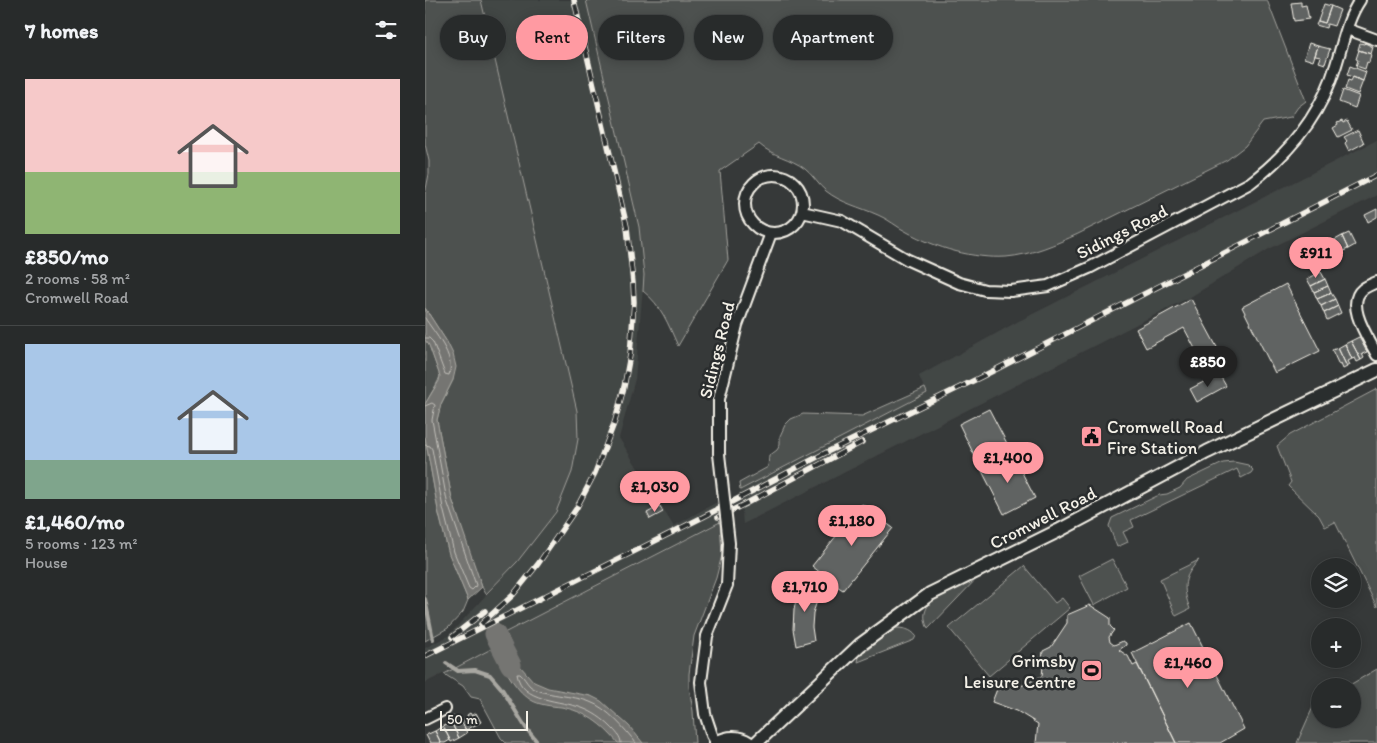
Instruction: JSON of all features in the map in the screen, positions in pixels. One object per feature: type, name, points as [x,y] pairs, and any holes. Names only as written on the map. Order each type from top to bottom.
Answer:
[{"type":"street","name":"Sidings Road","points":[[802,212],[842,222],[908,260],[959,283],[985,290],[1011,291],[1048,286],[1089,268],[1250,183],[1270,168],[1288,150],[1317,109],[1329,83],[1352,14],[1360,0]]},
{"type":"street","points":[[1347,29],[1377,40]]},
{"type":"street","points":[[768,176],[781,176],[795,184],[803,202],[802,212],[791,228],[771,233],[762,231],[754,225],[748,217],[745,204],[747,194],[758,180],[768,176]]},
{"type":"street","name":"Sidings Road","points":[[716,743],[705,714],[701,682],[707,636],[727,584],[729,543],[719,454],[719,399],[737,325],[771,233]]},
{"type":"street","points":[[1377,282],[1362,290],[1357,297],[1355,305],[1357,314],[1377,355]]},
{"type":"street","name":"Cromwell Road","points":[[756,743],[860,645],[930,594],[1058,531],[1207,452],[1377,370]]},
{"type":"street","points":[[425,719],[445,709]]},
{"type":"street","points":[[716,743],[725,738],[745,740],[749,743]]},
{"type":"shaded area","points":[[425,0],[481,0],[485,15],[440,15],[440,60],[495,60],[577,411],[578,439],[572,472],[556,512],[517,562],[486,594],[467,546],[452,499],[437,420],[441,404],[453,380],[447,342],[425,308],[425,194],[429,174],[429,161],[425,144]]},
{"type":"shaded area","points":[[481,0],[586,0],[598,52],[598,60],[600,60],[639,228],[644,275],[635,379],[619,438],[674,526],[717,502],[720,522],[506,632],[490,641],[493,648],[425,683],[425,648],[448,636],[516,563],[556,512],[577,411],[495,60],[506,60],[506,15],[485,15]]},
{"type":"shaded area","points":[[586,0],[1267,0],[1306,101],[1298,107],[1291,117],[1263,122],[1245,146],[1227,160],[1070,238],[1034,251],[1006,257],[968,254],[918,238],[882,217],[844,202],[832,195],[823,189],[805,169],[759,144],[720,171],[728,260],[678,346],[660,309],[643,291],[644,275],[639,227],[600,60],[684,60],[684,15],[598,15],[598,51]]},
{"type":"shaded area","points":[[1377,140],[1377,195],[1269,249],[1192,296],[743,524],[740,490],[926,393],[919,376],[1017,322]]},
{"type":"shaded area","points":[[425,340],[429,345],[440,376],[425,407]]},
{"type":"shaded area","points":[[925,388],[927,393],[740,490],[739,483],[768,467],[769,456],[780,445],[780,436],[785,425],[791,419],[803,414],[862,416]]},
{"type":"shaded area","points":[[1377,389],[1377,607],[1361,575],[1361,558],[1353,558],[1335,522],[1325,527],[1319,516],[1288,486],[1291,482],[1277,446],[1290,435]]},
{"type":"shaded area","points":[[425,437],[438,510],[449,554],[468,600],[463,612],[448,628],[425,641]]},
{"type":"shaded area","points":[[1234,462],[1248,465],[1253,470],[1241,478],[1237,469],[1131,520],[1134,527],[1123,532],[1128,542],[1117,547],[1109,526],[1112,518],[1159,495],[1167,494],[1180,488],[1187,480],[1223,463]]},
{"type":"shaded area","points":[[720,522],[722,555],[716,578],[694,636],[689,674],[695,743],[506,743],[501,738],[480,699],[471,697],[463,686],[444,674],[493,648],[490,641],[506,632]]},
{"type":"shaded area","points":[[1112,559],[1127,587],[1094,605],[1079,576]]},
{"type":"shaded area","points":[[1199,560],[1185,583],[1190,609],[1176,616],[1160,579]]},
{"type":"shaded area","points":[[1024,566],[1055,603],[1062,598],[1070,608],[989,676],[949,628]]},
{"type":"shaded area","points":[[982,573],[928,629],[925,612],[932,601]]},
{"type":"shaded area","points":[[895,628],[907,629],[912,632],[916,636],[914,640],[858,662],[859,657]]},
{"type":"shaded area","points":[[1377,669],[1377,743],[1297,743],[1311,712],[1311,728],[1361,728],[1361,678]]},
{"type":"water","points":[[425,308],[447,342],[453,354],[456,367],[453,380],[441,404],[437,420],[452,499],[482,587],[468,600],[449,554],[438,510],[425,437],[425,404],[440,376],[429,345],[425,340]]},
{"type":"water","points":[[507,635],[520,666],[534,682],[548,688],[591,696],[601,701],[629,726],[643,743],[618,743],[599,724],[585,715],[570,709],[545,705],[531,700],[519,689],[508,674],[491,643]]},
{"type":"building","points":[[1301,2],[1301,6],[1306,5],[1309,19],[1294,21],[1291,3]]},
{"type":"building","points":[[1324,4],[1331,6],[1325,23],[1318,21]]},
{"type":"building","points":[[1331,6],[1340,10],[1334,26],[1327,24],[1326,28],[1316,25],[1318,21],[1325,23]]},
{"type":"building","points":[[1309,43],[1318,46],[1313,61],[1304,58]]},
{"type":"building","points":[[1360,43],[1373,47],[1371,54],[1358,50]]},
{"type":"building","points":[[1318,46],[1330,49],[1325,64],[1319,62],[1321,57],[1315,56]]},
{"type":"building","points":[[1359,50],[1371,54],[1365,69],[1356,66]]},
{"type":"building","points":[[1350,66],[1366,72],[1363,81],[1347,75]]},
{"type":"building","points":[[1353,77],[1363,81],[1358,94],[1345,89],[1348,80],[1351,81]]},
{"type":"building","points":[[1343,90],[1359,96],[1355,108],[1339,102]]},
{"type":"building","points":[[1342,121],[1343,123],[1347,121],[1352,130],[1338,137],[1333,128]]},
{"type":"building","points":[[1358,130],[1364,143],[1349,151],[1344,137]]},
{"type":"building","points":[[1377,209],[1377,217],[1368,222],[1365,215]]},
{"type":"building","points":[[1349,233],[1355,245],[1348,249],[1342,236]]},
{"type":"building","points":[[1342,236],[1348,249],[1341,252],[1335,240]]},
{"type":"building","points":[[1335,240],[1341,252],[1335,255],[1329,243]]},
{"type":"building","points":[[1329,243],[1335,255],[1328,259],[1322,247]]},
{"type":"building","points":[[1322,247],[1328,259],[1321,262],[1315,250]]},
{"type":"building","points":[[1321,272],[1325,279],[1311,286],[1307,279]]},
{"type":"building","points":[[1325,279],[1328,286],[1314,292],[1311,286]]},
{"type":"building","points":[[1286,284],[1320,351],[1275,373],[1242,307]]},
{"type":"building","points":[[1328,286],[1331,293],[1317,299],[1314,292]]},
{"type":"building","points":[[1331,293],[1335,299],[1321,306],[1317,299]]},
{"type":"building","points":[[1191,299],[1226,364],[1208,373],[1184,328],[1146,348],[1136,329]]},
{"type":"building","points":[[1335,299],[1338,306],[1324,313],[1321,306]]},
{"type":"building","points":[[1338,306],[1341,313],[1327,320],[1324,313]]},
{"type":"building","points":[[1359,337],[1367,352],[1362,354],[1364,358],[1361,360],[1351,341]]},
{"type":"building","points":[[1351,341],[1361,360],[1357,362],[1355,358],[1352,359],[1345,344]]},
{"type":"building","points":[[1345,344],[1352,359],[1348,361],[1350,365],[1347,367],[1338,348]]},
{"type":"building","points":[[1338,348],[1347,367],[1343,369],[1332,350]]},
{"type":"building","points":[[1219,374],[1226,386],[1197,402],[1190,389]]},
{"type":"building","points":[[989,409],[1012,453],[981,469],[959,424]]},
{"type":"building","points":[[1012,453],[1035,498],[1004,514],[981,469]]},
{"type":"building","points":[[862,504],[874,513],[877,513],[893,528],[843,590],[823,577],[812,566]]},
{"type":"building","points":[[660,506],[663,512],[650,519],[647,513]]},
{"type":"building","points":[[803,579],[821,589],[813,613],[814,641],[796,646],[793,629],[794,610]]},
{"type":"building","name":"Grimsby Leisure Centre","points":[[1090,605],[1110,618],[1110,626],[1114,630],[1109,637],[1110,642],[1114,645],[1123,641],[1126,643],[1119,650],[1128,656],[1133,666],[1137,664],[1176,743],[1036,743],[1038,724],[1017,711],[992,702],[1001,679],[1021,686],[1042,676],[1043,666],[1033,661],[1034,656],[1042,660],[1043,651],[1051,647],[1067,623],[1067,615]]},
{"type":"building","points":[[1191,623],[1244,729],[1220,743],[1176,743],[1132,653]]},
{"type":"building","points":[[470,713],[472,716],[476,713],[481,722],[466,730],[461,721],[468,718],[467,715]]},
{"type":"building","points":[[453,716],[455,720],[460,718],[467,733],[459,738],[449,718]]},
{"type":"building","points":[[449,718],[459,738],[451,742],[443,726],[448,724],[446,720]]},
{"type":"building","points":[[443,726],[450,740],[441,743],[435,731]]},
{"type":"building","points":[[435,731],[441,743],[430,743],[426,735]]},
{"type":"waterway","points":[[425,599],[433,639]]},
{"type":"waterway","points":[[495,634],[511,665]]},
{"type":"waterway","points":[[446,663],[458,671],[475,670],[490,675],[502,689],[526,728],[538,743]]},
{"type":"railway","points":[[481,624],[513,595],[538,564],[576,509],[595,473],[615,421],[630,355],[634,302],[627,227],[574,0]]},
{"type":"railway","points":[[425,656],[703,517],[827,452],[983,376],[1377,175]]},
{"type":"railway","points":[[718,517],[862,442]]},
{"type":"railway","points":[[452,637],[485,611]]},
{"type":"place","name":"Cromwell Road Fire Station","points":[[1091,437]]},
{"type":"place","name":"Grimsby Leisure Centre","points":[[1092,671]]}]
